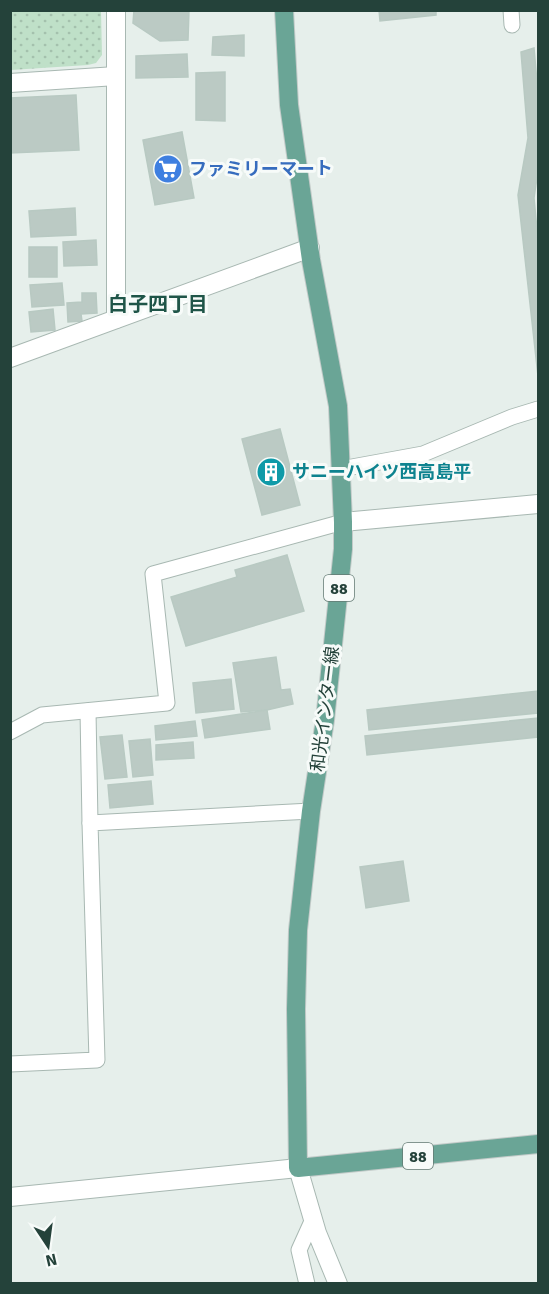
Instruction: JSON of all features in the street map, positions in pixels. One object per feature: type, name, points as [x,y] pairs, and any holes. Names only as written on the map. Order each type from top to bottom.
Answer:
[{"type":"main road","name":"和光インター線","points":[[284,10],[289,105],[310,248],[338,405],[343,522],[343,549],[325,720],[311,811],[298,930],[296,1009],[298,1168]]},
{"type":"main road","name":"88","points":[[298,1168],[538,1144]]},
{"type":"street","points":[[116,10],[116,319]]},
{"type":"street","points":[[10,83],[116,76]]},
{"type":"street","points":[[10,358],[310,248]]},
{"type":"street","points":[[343,522],[538,504]]},
{"type":"street","points":[[10,1197],[298,1168],[313,1219],[338,1284]]},
{"type":"lane","points":[[341,469],[423,454],[512,417],[538,409]]},
{"type":"lane","points":[[10,732],[42,715],[167,703],[153,574],[343,522]]},
{"type":"lane","points":[[10,1064],[97,1060],[88,711]]},
{"type":"lane","points":[[90,823],[311,811]]},
{"type":"lane","points":[[307,1284],[299,1250],[313,1219]]},
{"type":"green space","points":[[11,10],[101,11],[102,55],[96,63],[88,65],[11,70]]},
{"type":"building","points":[[134,10],[189,10],[188,40],[160,41],[133,23]]},
{"type":"building","points":[[379,10],[436,10],[436,15],[380,21]]},
{"type":"building","points":[[244,35],[244,56],[212,55],[213,37]]},
{"type":"building","points":[[534,48],[538,93],[538,171],[534,198],[538,240],[538,376],[518,195],[528,138],[521,52]]},
{"type":"building","points":[[187,54],[188,77],[136,78],[136,56]]},
{"type":"building","points":[[225,72],[225,121],[196,120],[196,73]]},
{"type":"building","points":[[76,95],[79,150],[10,153],[10,98]]},
{"type":"building","name":"ファミリーマート","points":[[182,132],[194,198],[155,205],[143,140]]},
{"type":"building","points":[[75,208],[76,235],[31,237],[29,211]]},
{"type":"building","points":[[96,240],[97,265],[64,266],[63,242]]},
{"type":"building","points":[[29,247],[57,247],[57,277],[29,277]]},
{"type":"building","points":[[62,283],[64,305],[32,307],[30,285]]},
{"type":"building","points":[[82,293],[96,293],[97,313],[81,314],[82,321],[68,322],[67,303],[82,302]]},
{"type":"building","points":[[53,309],[55,330],[31,332],[29,312]]},
{"type":"building","name":"サニーハイツ西高島平","points":[[280,429],[300,505],[262,515],[242,439]]},
{"type":"building","points":[[287,555],[304,611],[186,646],[171,597],[237,577],[235,570]]},
{"type":"building","points":[[276,657],[281,690],[290,689],[293,704],[267,710],[241,712],[233,663]]},
{"type":"building","points":[[231,679],[234,709],[196,713],[193,683]]},
{"type":"building","points":[[538,691],[538,713],[369,730],[367,710]]},
{"type":"building","points":[[267,710],[270,729],[205,738],[202,720]]},
{"type":"building","points":[[538,718],[538,737],[367,755],[365,736]]},
{"type":"building","points":[[195,721],[197,736],[156,740],[155,726]]},
{"type":"building","points":[[122,735],[127,777],[105,779],[100,737]]},
{"type":"building","points":[[150,739],[153,775],[133,777],[129,741]]},
{"type":"building","points":[[193,742],[194,758],[156,760],[156,745]]},
{"type":"building","points":[[151,781],[153,804],[110,808],[108,785]]},
{"type":"building","points":[[403,861],[409,901],[366,908],[360,867]]},
{"type":"place","name":"ファミリーマート","points":[[168,169]]},
{"type":"place","name":"サニーハイツ西高島平","points":[[271,472]]},
{"type":"district","name":"白子四丁目","points":[[158,304]]}]
